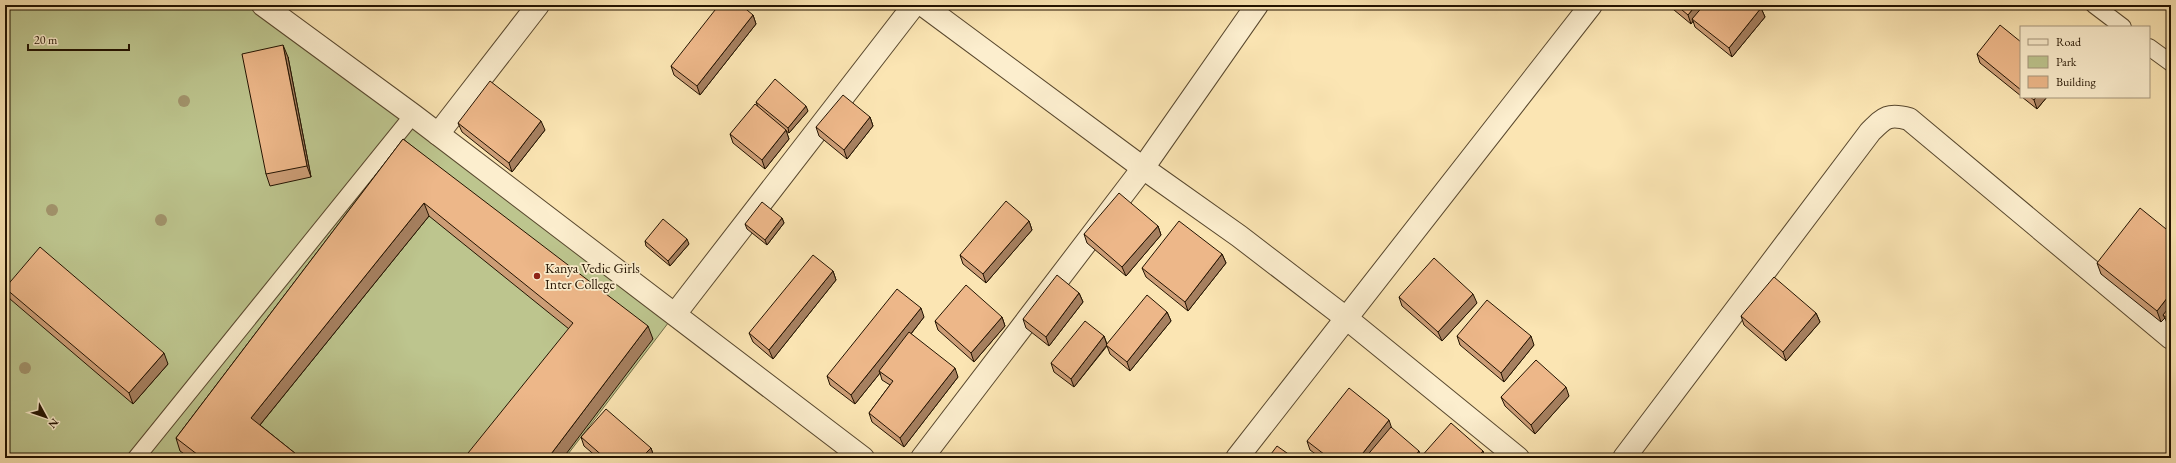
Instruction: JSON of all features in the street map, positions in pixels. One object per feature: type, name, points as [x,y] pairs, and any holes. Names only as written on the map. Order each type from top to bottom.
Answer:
[{"type":"street","points":[[263,5],[413,115],[863,458]]},
{"type":"street","points":[[438,134],[538,5]]},
{"type":"street","points":[[675,314],[914,5]]},
{"type":"street","points":[[923,5],[1143,168],[1239,236],[1346,318],[1518,458]]},
{"type":"street","points":[[922,458],[1143,168],[1257,5]]},
{"type":"street","points":[[1237,458],[1591,5]]},
{"type":"street","points":[[1624,458],[1870,132],[1882,119],[1895,115],[1909,119],[2171,338]]},
{"type":"lane","points":[[2094,5],[2122,26]]},
{"type":"lane","points":[[2150,48],[2171,63]]},
{"type":"lane","points":[[136,458],[413,115]]},
{"type":"green space","points":[[5,5],[263,5],[675,314],[565,458],[5,458]]},
{"type":"building","points":[[719,5],[741,5],[753,15],[697,86],[671,66]]},
{"type":"building","points":[[1676,5],[1696,5],[1688,15]]},
{"type":"building","points":[[1704,5],[1757,5],[1761,8],[1729,48],[1692,19]]},
{"type":"building","points":[[2000,25],[2020,41],[2020,89],[1977,54]]},
{"type":"building","points":[[283,45],[307,166],[266,174],[242,54]]},
{"type":"building","points":[[775,79],[806,106],[788,128],[756,102]]},
{"type":"building","points":[[490,81],[541,121],[509,163],[458,123]]},
{"type":"building","points":[[843,95],[870,117],[844,150],[816,127]]},
{"type":"building","points":[[755,104],[786,130],[762,160],[730,134]]},
{"type":"building","name":"Kanya Vedic Girls Inter College","points":[[403,139],[648,326],[548,458],[464,458],[573,323],[424,203],[251,418],[301,458],[202,458],[176,438]]},
{"type":"building","points":[[1119,193],[1158,226],[1122,267],[1084,234]]},
{"type":"building","points":[[1006,201],[1029,221],[983,274],[960,255]]},
{"type":"building","points":[[762,202],[782,218],[765,240],[745,224]]},
{"type":"building","points":[[2140,208],[2171,233],[2171,293],[2157,311],[2097,263]]},
{"type":"building","points":[[663,219],[687,239],[668,261],[645,241]]},
{"type":"building","points":[[1179,221],[1222,254],[1185,302],[1142,268]]},
{"type":"building","points":[[40,247],[164,353],[129,393],[5,288]]},
{"type":"building","points":[[813,255],[833,271],[769,350],[749,333]]},
{"type":"building","points":[[1434,258],[1473,294],[1438,332],[1399,297]]},
{"type":"building","points":[[1057,275],[1079,293],[1046,337],[1023,319]]},
{"type":"building","points":[[1774,277],[1816,313],[1783,352],[1741,316]]},
{"type":"building","points":[[966,285],[1002,317],[971,353],[935,321]]},
{"type":"building","points":[[897,289],[921,308],[851,395],[827,376]]},
{"type":"building","points":[[1147,295],[1167,312],[1127,362],[1106,345]]},
{"type":"building","points":[[1487,300],[1531,336],[1501,373],[1457,336]]},
{"type":"building","points":[[2171,305],[2171,321],[2163,315]]},
{"type":"building","points":[[1085,321],[1104,336],[1071,379],[1051,363]]},
{"type":"building","points":[[909,332],[955,368],[900,438],[869,413],[893,381],[879,371]]},
{"type":"building","points":[[1536,360],[1566,387],[1531,425],[1501,397]]},
{"type":"building","points":[[1349,388],[1389,420],[1359,458],[1329,458],[1307,441]]},
{"type":"building","points":[[606,409],[651,448],[641,458],[605,458],[581,437]]},
{"type":"building","points":[[1451,423],[1483,451],[1477,458],[1420,458]]},
{"type":"building","points":[[1391,427],[1419,451],[1413,458],[1365,458]]},
{"type":"building","points":[[1277,446],[1294,458],[1268,458]]},
{"type":"place","name":"Kanya Vedic Girls Inter College","points":[[537,276]]}]
